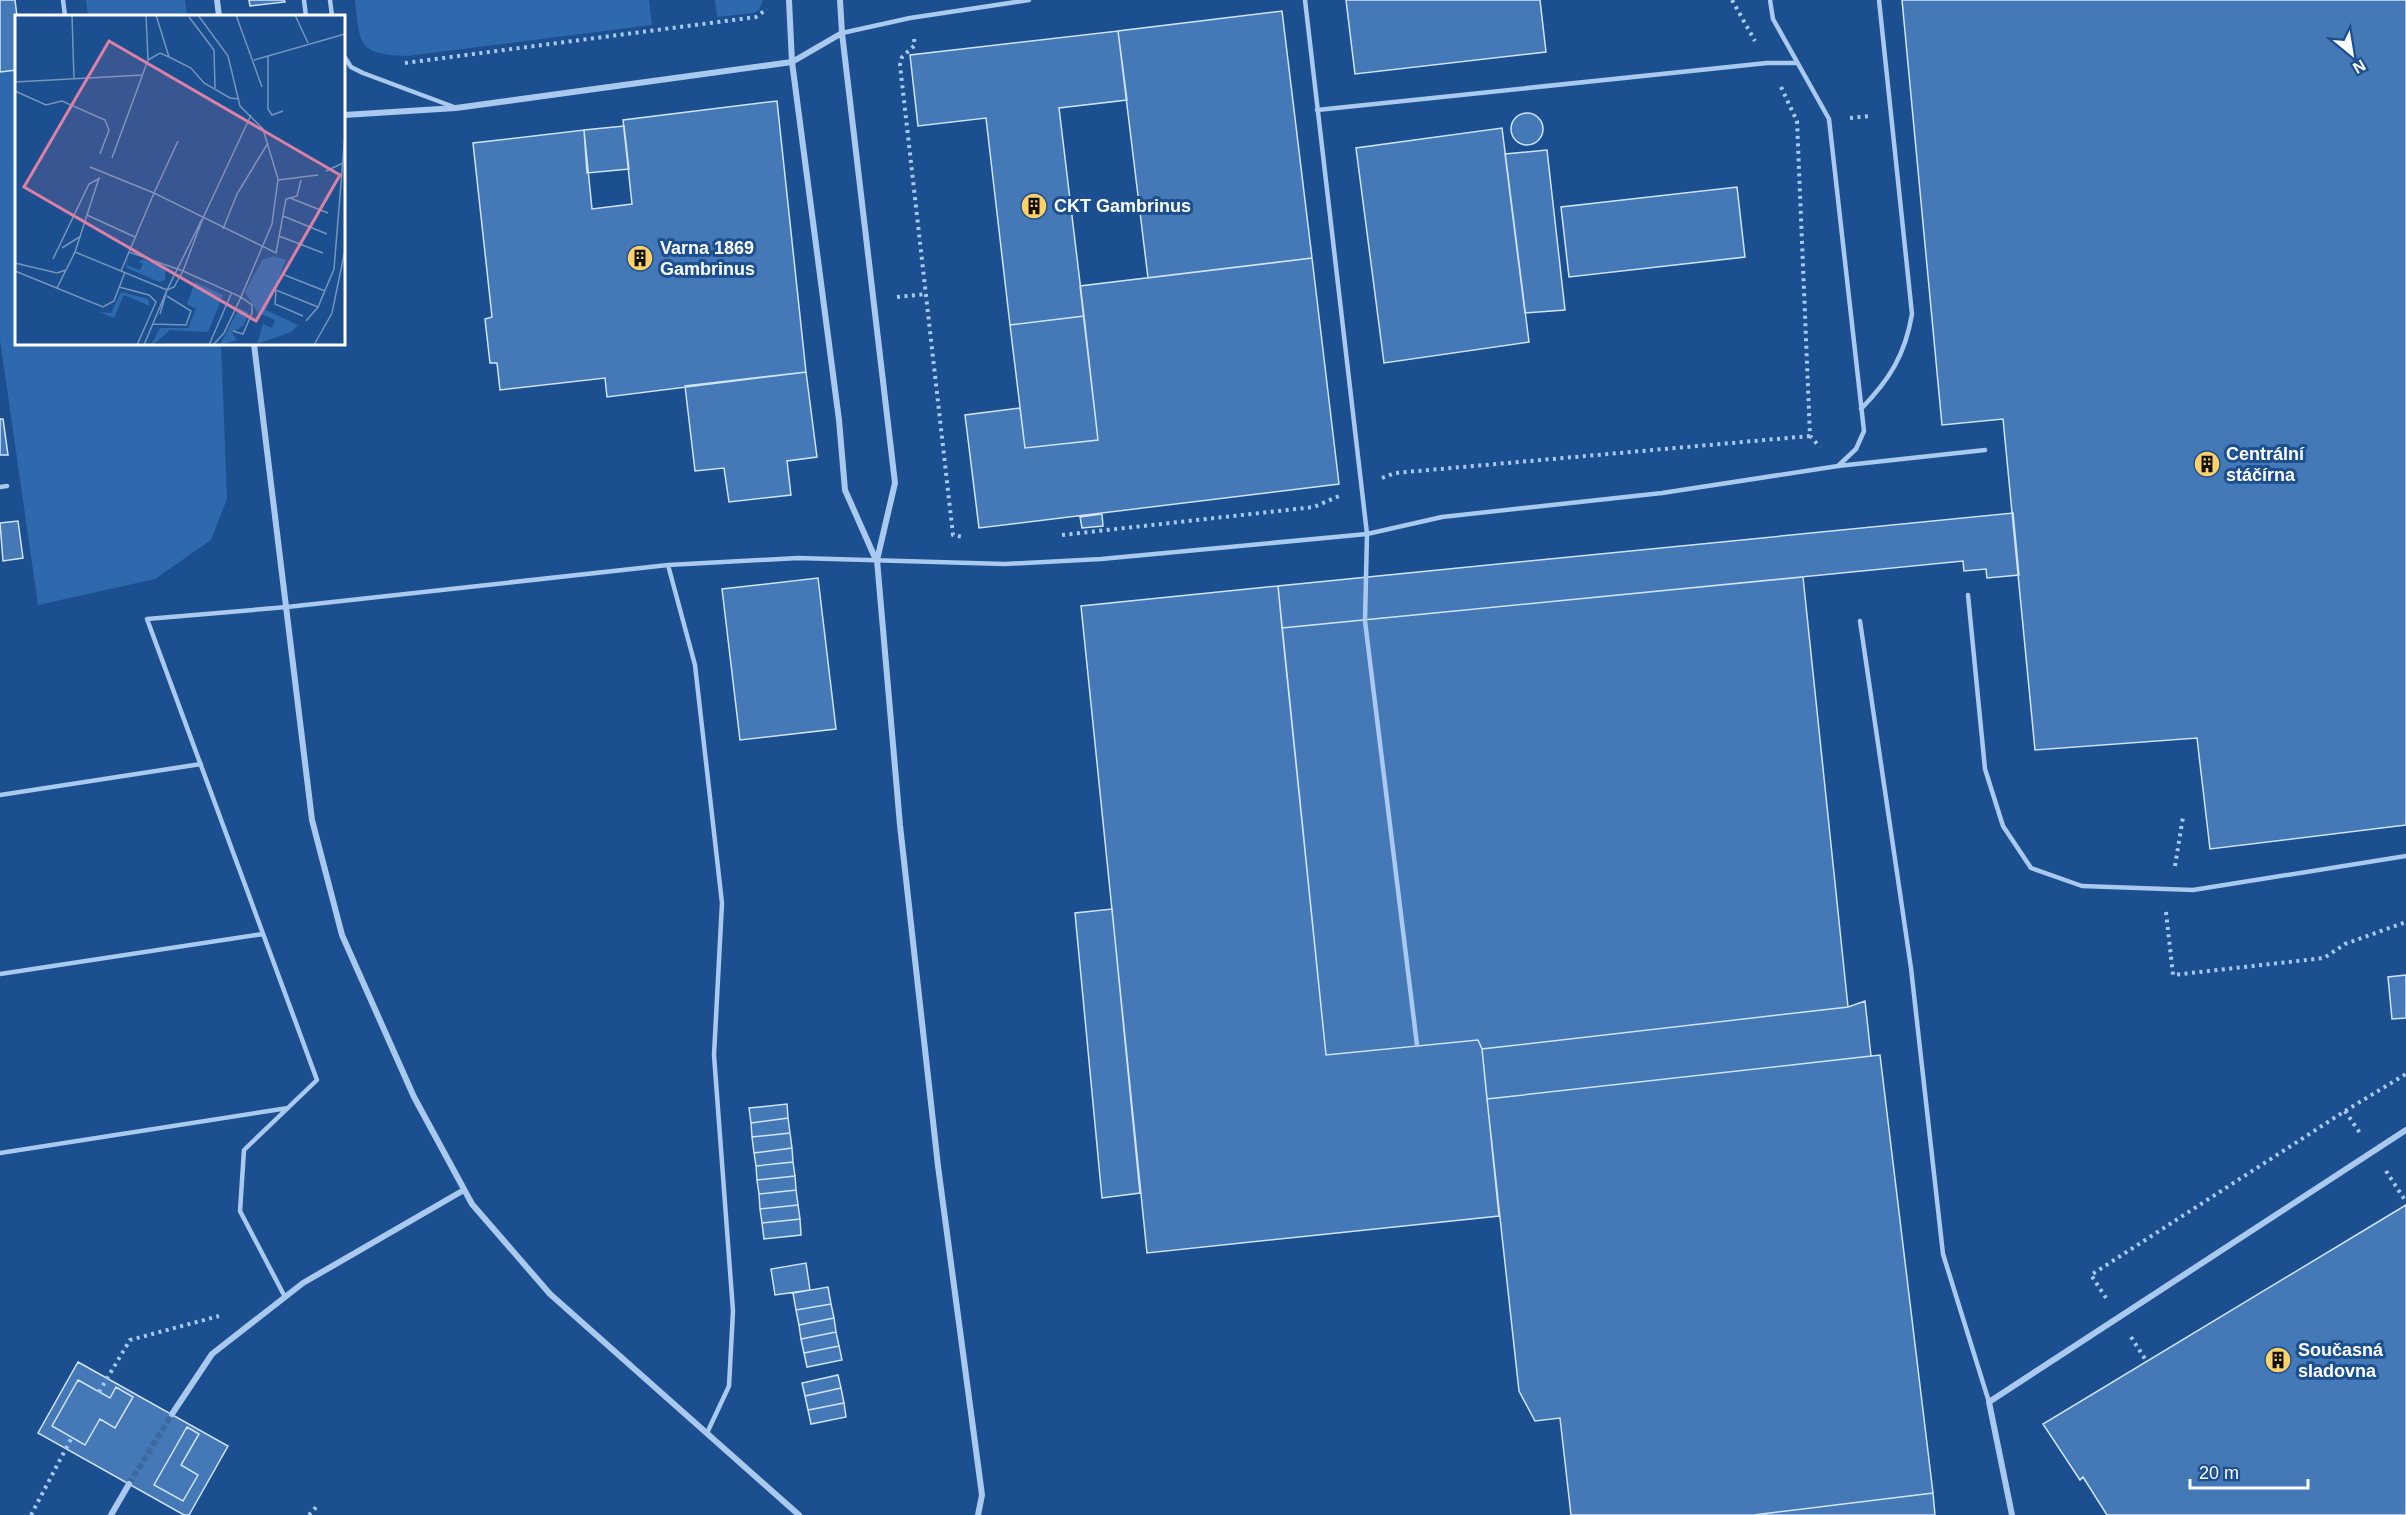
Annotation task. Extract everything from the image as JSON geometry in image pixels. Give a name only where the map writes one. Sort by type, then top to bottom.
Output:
[{"type":"street","points":[[218,0],[219,15]]},
{"type":"street","points":[[789,0],[792,62],[845,490],[877,560]]},
{"type":"street","points":[[840,0],[895,483],[877,560],[902,837],[936,1142],[982,1495],[978,1515]]},
{"type":"street","points":[[345,115],[456,108],[792,62],[842,33]]},
{"type":"street","points":[[254,345],[312,820],[342,935],[414,1097],[472,1204],[550,1294],[799,1515]]},
{"type":"street","points":[[2012,1515],[1989,1402],[2406,1130]]},
{"type":"street","points":[[171,1414],[212,1354],[303,1283],[464,1190]]},
{"type":"street","points":[[111,1515],[129,1484]]},
{"type":"lane","points":[[63,0],[65,15]]},
{"type":"lane","points":[[304,0],[306,15]]},
{"type":"lane","points":[[330,0],[332,15]]},
{"type":"lane","points":[[842,33],[910,18],[1029,0]]},
{"type":"lane","points":[[1305,0],[1367,534],[1365,621],[1417,1045]]},
{"type":"lane","points":[[1770,0],[1773,19],[1829,119],[1864,431],[1856,449],[1838,466]]},
{"type":"lane","points":[[1861,409],[1882,387],[1898,362],[1909,333],[1912,314],[1879,0]]},
{"type":"lane","points":[[345,58],[351,67],[363,73],[456,108]]},
{"type":"lane","points":[[1317,110],[1767,63],[1797,63]]},
{"type":"lane","points":[[285,1297],[240,1211],[244,1150],[317,1080],[147,619],[287,607],[668,565],[798,558],[1005,564],[1101,559],[1367,534],[1442,517],[1662,493],[1838,466],[1985,450]]},
{"type":"lane","points":[[0,487],[7,486]]},
{"type":"lane","points":[[668,565],[695,665],[722,903],[714,1055],[734,1311],[729,1386],[707,1433]]},
{"type":"lane","points":[[1968,595],[1985,769],[2003,826],[2031,868],[2082,886],[2193,890],[2406,856]]},
{"type":"lane","points":[[1860,621],[1911,968],[1943,1254],[1989,1402]]},
{"type":"lane","points":[[0,795],[201,764]]},
{"type":"lane","points":[[0,974],[263,934]]},
{"type":"lane","points":[[0,1153],[288,1108]]},
{"type":"path","points":[[402,63],[756,17],[766,10],[769,0]]},
{"type":"path","points":[[1732,0],[1779,83],[1797,121],[1810,436],[1838,466]]},
{"type":"path","points":[[910,18],[915,45],[902,57],[900,64],[953,535],[972,540]]},
{"type":"path","points":[[1051,536],[1314,507],[1395,473],[1810,436]]},
{"type":"path","points":[[2183,817],[2166,913],[2173,975],[2324,958],[2345,944],[2406,922]]},
{"type":"path","points":[[2147,1362],[2091,1275],[2406,1074]]},
{"type":"path","points":[[99,1392],[130,1340],[223,1315]]},
{"type":"path","points":[[31,1515],[72,1437]]},
{"type":"path","points":[[309,1515],[319,1504]]},
{"type":"shaded area","points":[[86,0],[185,0],[187,15],[88,15]]},
{"type":"shaded area","points":[[355,0],[649,0],[652,25],[407,56],[391,55],[371,50],[365,45],[358,28]]},
{"type":"shaded area","points":[[715,0],[763,0],[759,10],[754,13],[717,17]]},
{"type":"shaded area","points":[[15,70],[15,345],[221,345],[227,499],[211,540],[155,579],[38,605],[0,340],[0,72]]},
{"type":"building","points":[[0,0],[15,0],[17,15],[15,15],[15,70],[0,72]]},
{"type":"building","points":[[249,0],[284,0],[285,2],[250,6]]},
{"type":"building","points":[[1346,0],[1540,0],[1546,52],[1355,74]]},
{"type":"building","name":"Centrální stáčírna","points":[[1902,0],[2406,0],[2406,825],[2210,849],[2197,738],[2035,750],[2003,419],[1942,425]]},
{"type":"building","points":[[1282,11],[1312,258],[1148,278],[1118,31]]},
{"type":"building","name":"CKT Gambrinus","points":[[1118,31],[1127,100],[1059,108],[1084,316],[1010,325],[986,118],[918,126],[910,55]]},
{"type":"building","name":"Varna 1869 Gambrinus","points":[[777,101],[806,372],[607,397],[605,378],[500,390],[497,363],[490,363],[485,319],[492,317],[473,143],[584,130],[592,209],[632,204],[623,120]]},
{"type":"building","points":[[1527,113],[1539,117],[1543,129],[1539,141],[1527,145],[1515,141],[1511,129],[1515,117]]},
{"type":"building","points":[[624,126],[629,169],[587,173],[584,130]]},
{"type":"building","points":[[1502,128],[1529,342],[1384,363],[1356,148]]},
{"type":"building","points":[[1547,150],[1565,310],[1525,313],[1505,154]]},
{"type":"building","points":[[1737,187],[1745,257],[1569,277],[1561,207]]},
{"type":"building","points":[[1312,258],[1339,484],[979,528],[965,415],[1020,408],[1025,448],[1098,440],[1080,286]]},
{"type":"building","points":[[1084,316],[1098,440],[1025,448],[1010,325]]},
{"type":"building","points":[[806,372],[817,457],[787,461],[791,495],[729,502],[724,468],[695,471],[685,386]]},
{"type":"building","points":[[0,419],[3,419],[8,455],[0,455]]},
{"type":"building","points":[[2013,513],[2019,575],[1987,578],[1986,569],[1964,571],[1963,561],[1282,628],[1278,586]]},
{"type":"building","points":[[1102,514],[1103,526],[1082,528],[1080,517]]},
{"type":"building","points":[[18,521],[23,558],[3,561],[0,523]]},
{"type":"building","points":[[1803,577],[1848,1007],[1482,1049],[1478,1040],[1326,1055],[1282,628]]},
{"type":"building","points":[[818,578],[836,729],[740,740],[722,589]]},
{"type":"building","points":[[1278,586],[1326,1055],[1478,1040],[1482,1049],[1499,1216],[1147,1253],[1081,606]]},
{"type":"building","points":[[1112,909],[1140,1193],[1102,1198],[1075,913]]},
{"type":"building","points":[[2406,975],[2406,1018],[2392,1019],[2388,977]]},
{"type":"building","points":[[1865,1001],[1871,1056],[1487,1099],[1482,1049],[1848,1007]]},
{"type":"building","points":[[1880,1055],[1933,1493],[1753,1515],[1571,1515],[1560,1418],[1535,1421],[1519,1391],[1487,1099]]},
{"type":"building","points":[[787,1104],[788,1118],[751,1123],[749,1108]]},
{"type":"building","points":[[788,1118],[790,1133],[752,1137],[751,1123]]},
{"type":"building","points":[[790,1133],[792,1148],[754,1153],[752,1137]]},
{"type":"building","points":[[792,1148],[793,1162],[756,1166],[754,1153]]},
{"type":"building","points":[[793,1162],[795,1176],[757,1180],[756,1166]]},
{"type":"building","points":[[795,1176],[796,1190],[759,1194],[757,1180]]},
{"type":"building","points":[[796,1190],[798,1205],[760,1209],[759,1194]]},
{"type":"building","points":[[798,1205],[800,1219],[762,1223],[760,1209]]},
{"type":"building","name":"Současná sladovna","points":[[2406,1205],[2406,1515],[2107,1515],[2083,1477],[2080,1480],[2043,1424]]},
{"type":"building","points":[[800,1219],[801,1235],[764,1239],[762,1223]]},
{"type":"building","points":[[806,1263],[810,1290],[775,1295],[771,1269]]},
{"type":"building","points":[[828,1287],[831,1304],[796,1310],[793,1293]]},
{"type":"building","points":[[831,1304],[834,1318],[799,1325],[796,1310]]},
{"type":"building","points":[[834,1318],[836,1332],[801,1339],[799,1325]]},
{"type":"building","points":[[836,1332],[839,1346],[804,1353],[801,1339]]},
{"type":"building","points":[[839,1346],[842,1360],[807,1367],[804,1353]]},
{"type":"building","points":[[78,1362],[228,1446],[189,1515],[184,1515],[38,1433]]},
{"type":"building","points":[[838,1375],[841,1388],[805,1396],[802,1383]]},
{"type":"building","points":[[78,1380],[110,1398],[116,1387],[133,1397],[115,1428],[100,1419],[85,1445],[52,1426]]},
{"type":"building","points":[[841,1388],[844,1403],[808,1410],[805,1396]]},
{"type":"building","points":[[844,1403],[846,1417],[811,1424],[808,1410]]},
{"type":"building","points":[[187,1427],[199,1434],[181,1465],[198,1475],[183,1501],[154,1485]]},
{"type":"building","points":[[1933,1493],[1935,1515],[1753,1515]]},
{"type":"tunnel","points":[[129,1484],[172,1414]]},
{"type":"place","name":"CKT Gambrinus","points":[[1034,206]]},
{"type":"place","name":"Varna 1869 Gambrinus","points":[[640,258]]},
{"type":"place","name":"Centrální stáčírna","points":[[2207,464]]},
{"type":"place","name":"Současná sladovna","points":[[2278,1360]]}]
